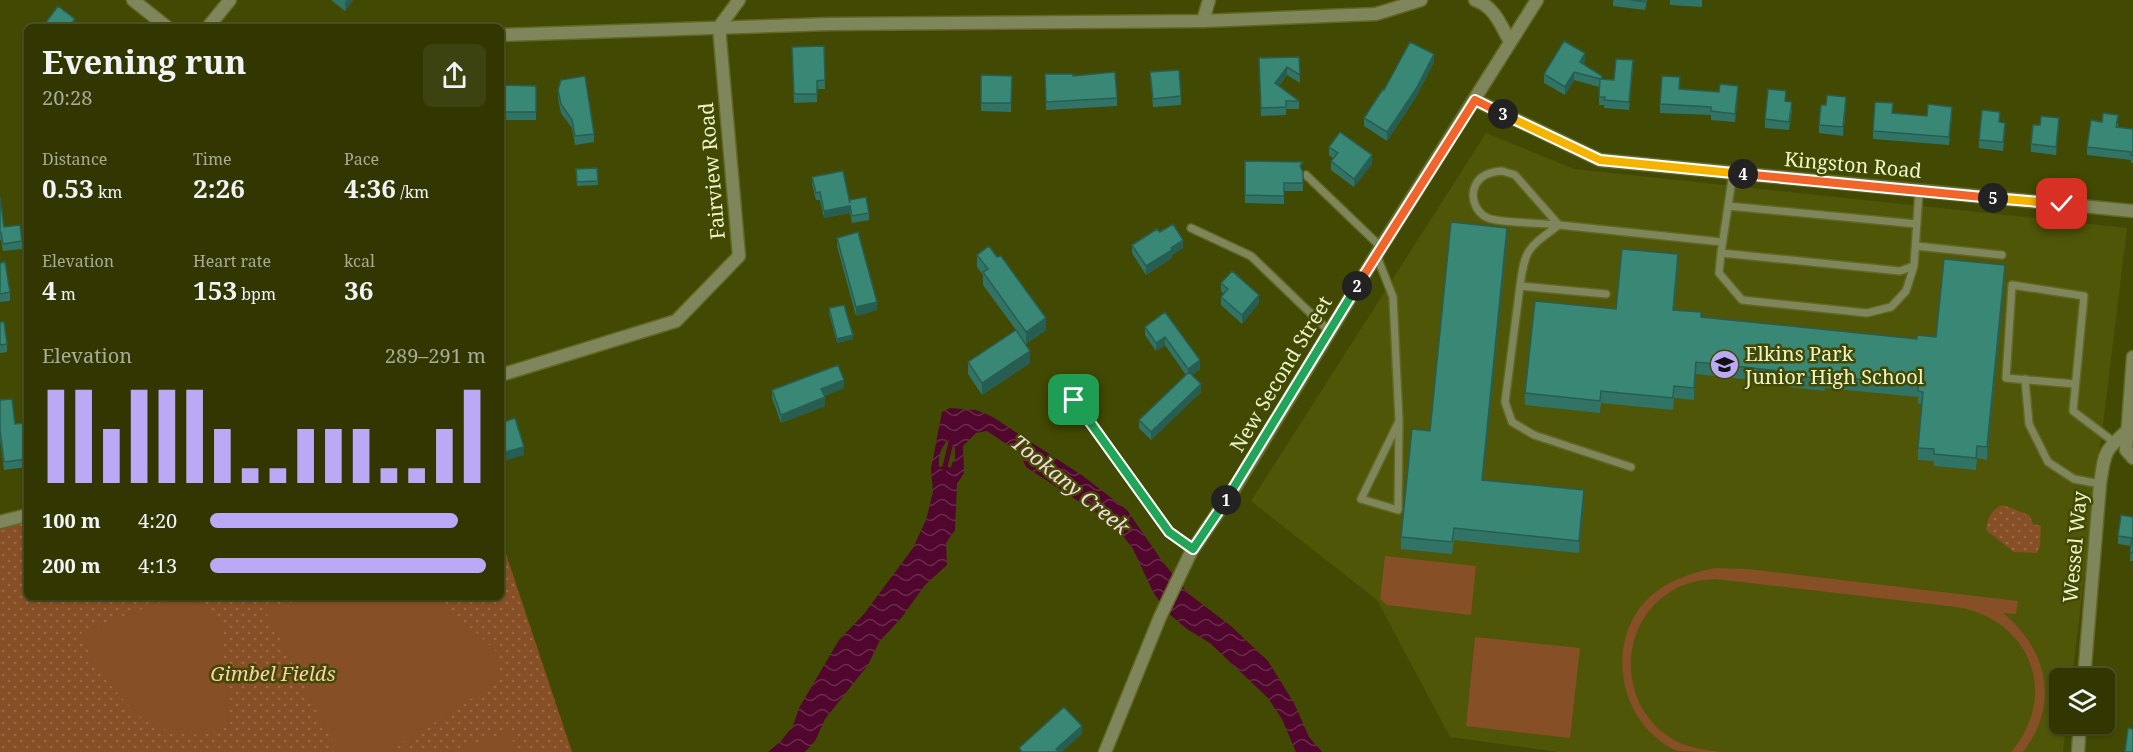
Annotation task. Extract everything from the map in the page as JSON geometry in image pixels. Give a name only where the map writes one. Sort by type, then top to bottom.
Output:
[{"type":"street","points":[[133,0],[163,24]]},
{"type":"street","points":[[210,24],[230,0]]},
{"type":"street","points":[[719,27],[739,0]]},
{"type":"street","points":[[1203,21],[1209,0]]},
{"type":"street","points":[[504,35],[841,24],[1203,21],[1376,14],[1421,0]]},
{"type":"street","points":[[1475,0],[1489,8],[1500,22],[1510,42]]},
{"type":"street","name":"New Second Street","points":[[1105,752],[1160,617],[1192,551],[1234,489],[1378,250],[1537,0]]},
{"type":"street","name":"Fairview Road","points":[[504,374],[676,321],[739,256],[719,27]]},
{"type":"street","name":"Kingston Road","points":[[1475,100],[1600,160],[2133,211]]},
{"type":"street","points":[[2133,357],[2126,450],[2133,458]]},
{"type":"street","name":"Wessel Way","points":[[2085,668],[2100,484],[2105,454],[2109,447],[2128,430]]},
{"type":"street","points":[[0,522],[24,516]]},
{"type":"street","points":[[2078,752],[2079,734]]},
{"type":"lane","points":[[1558,225],[1515,175],[1502,171],[1491,172],[1480,178],[1474,189],[1474,202],[1479,213],[1489,219],[1722,242]]},
{"type":"lane","points":[[1733,173],[1719,273],[1742,300],[1867,313],[1891,308],[1906,291],[1914,266],[1919,190]]},
{"type":"lane","points":[[1306,175],[1378,250],[1393,297],[1399,421],[1398,510],[1361,499],[1399,421]]},
{"type":"lane","points":[[1728,206],[1917,224]]},
{"type":"lane","points":[[1558,225],[1532,245],[1523,261],[1505,402],[1512,422],[1534,435],[1630,466]]},
{"type":"lane","points":[[1191,228],[1251,256],[1329,332]]},
{"type":"lane","points":[[1916,246],[2002,255]]},
{"type":"lane","points":[[1721,253],[1900,271],[1914,266]]},
{"type":"lane","points":[[2075,384],[2006,378],[2012,285],[2084,296],[2073,411],[2114,442]]},
{"type":"lane","points":[[1520,286],[1606,294]]},
{"type":"lane","points":[[2025,380],[2029,424],[2048,462],[2074,479],[2100,484]]},
{"type":"lane","points":[[1074,400],[1169,532],[1192,551]]},
{"type":"shaded area","name":"Elkins Park Junior High School","points":[[1486,133],[1574,169],[2127,228],[2073,668],[2049,668],[2049,734],[2065,734],[2063,752],[1558,752],[1450,737],[1377,600],[1251,501]]},
{"type":"green space","points":[[2003,505],[2029,515],[2033,524],[2041,526],[2040,546],[2037,553],[2014,552],[1986,530],[1991,514]]},
{"type":"green space","name":"Gimbel Fields","points":[[24,516],[24,600],[504,600],[504,548],[572,752],[0,752],[0,522]]},
{"type":"green space","points":[[1385,556],[1476,566],[1471,615],[1387,605],[1380,599]]},
{"type":"green space","points":[[1715,568],[1748,569],[2018,601],[2016,614],[2003,613],[2030,644],[2039,661],[2044,678],[2045,697],[2042,715],[2035,734],[2023,752],[2011,752],[2026,730],[2034,707],[2035,684],[2030,663],[2019,643],[2003,627],[1982,614],[1957,607],[1715,579],[1695,582],[1675,589],[1656,603],[1642,622],[1634,643],[1631,665],[1634,687],[1642,708],[1656,727],[1681,743],[1721,752],[1679,751],[1672,748],[1652,734],[1633,707],[1623,676],[1624,643],[1637,612],[1653,595],[1682,577]]},
{"type":"green space","points":[[166,600],[195,600],[221,623],[230,725],[200,735],[170,732],[137,715],[96,669],[81,633]]},
{"type":"green space","points":[[300,600],[430,600],[442,602],[496,651],[500,680],[389,752],[338,752],[265,610]]},
{"type":"green space","points":[[1475,637],[1580,648],[1570,738],[1466,726]]},
{"type":"green space","points":[[510,733],[517,752],[451,752]]},
{"type":"water","points":[[950,408],[976,410],[991,416],[1083,476],[1127,510],[1162,561],[1189,594],[1232,627],[1268,661],[1294,703],[1309,737],[1322,752],[1296,752],[1282,719],[1268,698],[1210,643],[1187,629],[1167,612],[1153,592],[1133,549],[1120,532],[1104,518],[1026,467],[1020,453],[987,431],[976,433],[963,446],[964,473],[957,484],[955,530],[946,543],[947,565],[925,585],[902,617],[879,642],[868,665],[825,719],[815,741],[805,752],[768,752],[793,726],[799,708],[839,640],[864,614],[913,548],[926,520],[933,492],[931,469],[942,412]],"holes":[[[950,439],[955,448],[955,461],[951,468],[939,467],[944,445]]]},
{"type":"building","points":[[58,6],[75,19],[71,24],[45,24]]},
{"type":"building","points":[[1564,41],[1585,53],[1580,62],[1602,76],[1601,79],[1574,72],[1565,87],[1544,74]]},
{"type":"building","points":[[1410,42],[1434,54],[1416,89],[1387,132],[1364,118],[1384,90]]},
{"type":"building","points":[[824,46],[825,80],[817,81],[817,94],[794,94],[792,47]]},
{"type":"building","points":[[1299,57],[1300,75],[1287,67],[1275,83],[1299,101],[1286,101],[1286,107],[1261,108],[1259,58]]},
{"type":"building","points":[[1616,59],[1633,60],[1629,102],[1604,100],[1605,97],[1599,97],[1600,79],[1614,80]]},
{"type":"building","points":[[1179,70],[1181,96],[1153,99],[1150,72]]},
{"type":"building","points":[[1115,72],[1117,98],[1046,102],[1045,74],[1073,74],[1073,76]]},
{"type":"building","points":[[981,75],[1012,76],[1011,103],[981,103]]},
{"type":"building","points":[[585,76],[594,134],[575,136],[572,120],[561,104],[558,90],[561,80]]},
{"type":"building","points":[[1662,76],[1680,77],[1679,89],[1719,92],[1720,84],[1738,86],[1735,114],[1711,111],[1711,107],[1660,104]]},
{"type":"building","points":[[504,85],[536,86],[536,112],[504,112]]},
{"type":"building","points":[[1768,89],[1786,91],[1785,101],[1792,102],[1789,122],[1765,119]]},
{"type":"building","points":[[1827,95],[1846,97],[1843,127],[1819,125],[1821,105],[1826,105]]},
{"type":"building","points":[[1875,102],[1893,103],[1892,113],[1927,116],[1928,104],[1952,107],[1949,137],[1873,131]]},
{"type":"building","points":[[1982,110],[2000,112],[1999,122],[2005,123],[2003,142],[1979,140]]},
{"type":"building","points":[[2103,113],[2118,115],[2116,127],[2133,129],[2133,155],[2131,152],[2087,147],[2091,120],[2102,122]]},
{"type":"building","points":[[2041,116],[2059,118],[2056,147],[2031,144],[2033,125],[2040,125]]},
{"type":"building","points":[[1340,132],[1372,155],[1354,179],[1331,161],[1338,153],[1329,147]]},
{"type":"building","points":[[1245,161],[1303,162],[1300,166],[1303,172],[1303,183],[1284,183],[1284,196],[1245,195]]},
{"type":"building","points":[[597,168],[598,181],[577,182],[576,169]]},
{"type":"building","points":[[843,171],[849,200],[866,197],[869,213],[852,216],[850,206],[824,211],[820,192],[816,193],[812,177]]},
{"type":"building","points":[[0,197],[4,227],[20,225],[22,241],[3,244],[0,233]]},
{"type":"building","points":[[1451,222],[1507,228],[1482,480],[1584,490],[1579,541],[1454,528],[1452,542],[1401,537],[1412,429],[1430,431]]},
{"type":"building","points":[[1173,224],[1183,240],[1171,248],[1172,250],[1146,266],[1132,245],[1157,229],[1160,232]]},
{"type":"building","points":[[858,232],[877,302],[856,307],[837,238]]},
{"type":"building","points":[[989,246],[997,257],[1001,256],[1046,318],[1026,332],[983,272],[988,269],[977,255]]},
{"type":"building","points":[[1622,249],[1678,254],[1673,310],[1701,312],[1701,317],[1917,339],[1917,335],[1936,337],[1944,259],[2005,265],[1987,447],[1977,446],[1976,458],[1934,454],[1934,449],[1918,448],[1923,392],[1918,391],[1918,385],[1825,376],[1825,379],[1789,375],[1789,372],[1696,362],[1694,388],[1674,386],[1673,398],[1601,391],[1600,401],[1525,393],[1535,301],[1616,309]]},
{"type":"building","points":[[5,262],[10,292],[0,294],[0,263]]},
{"type":"building","points":[[1232,271],[1259,295],[1242,315],[1221,297],[1228,289],[1221,283]]},
{"type":"building","points":[[844,305],[853,335],[837,339],[829,308]]},
{"type":"building","points":[[1165,312],[1200,360],[1188,369],[1165,337],[1156,343],[1145,327]]},
{"type":"building","points":[[0,322],[4,322],[7,344],[0,345]]},
{"type":"building","points":[[1016,330],[1030,351],[982,383],[968,362]]},
{"type":"building","points":[[838,365],[844,380],[821,389],[825,397],[781,415],[772,390]]},
{"type":"building","points":[[1189,372],[1201,384],[1151,432],[1139,420]]},
{"type":"building","points":[[12,399],[15,424],[24,423],[24,459],[4,462],[0,430],[0,400]]},
{"type":"building","points":[[515,418],[524,447],[504,452],[504,422]]},
{"type":"building","points":[[2121,515],[2133,517],[2133,553],[2130,552],[2132,538],[2118,536]]},
{"type":"building","points":[[1064,707],[1082,726],[1056,749],[1059,752],[1022,752],[1019,748]]},
{"type":"building","points":[[2128,728],[2133,729],[2133,752],[2125,752]]},
{"type":"waterway","name":"Tookany Creek","points":[[944,471],[953,434]]},
{"type":"place","name":"Elkins Park Junior High School","points":[[1724,365]]},
{"type":"route","points":[[1074,400],[1169,532],[1193,549],[1234,489],[1381,247],[1475,100],[1600,160],[2062,204]]}]
